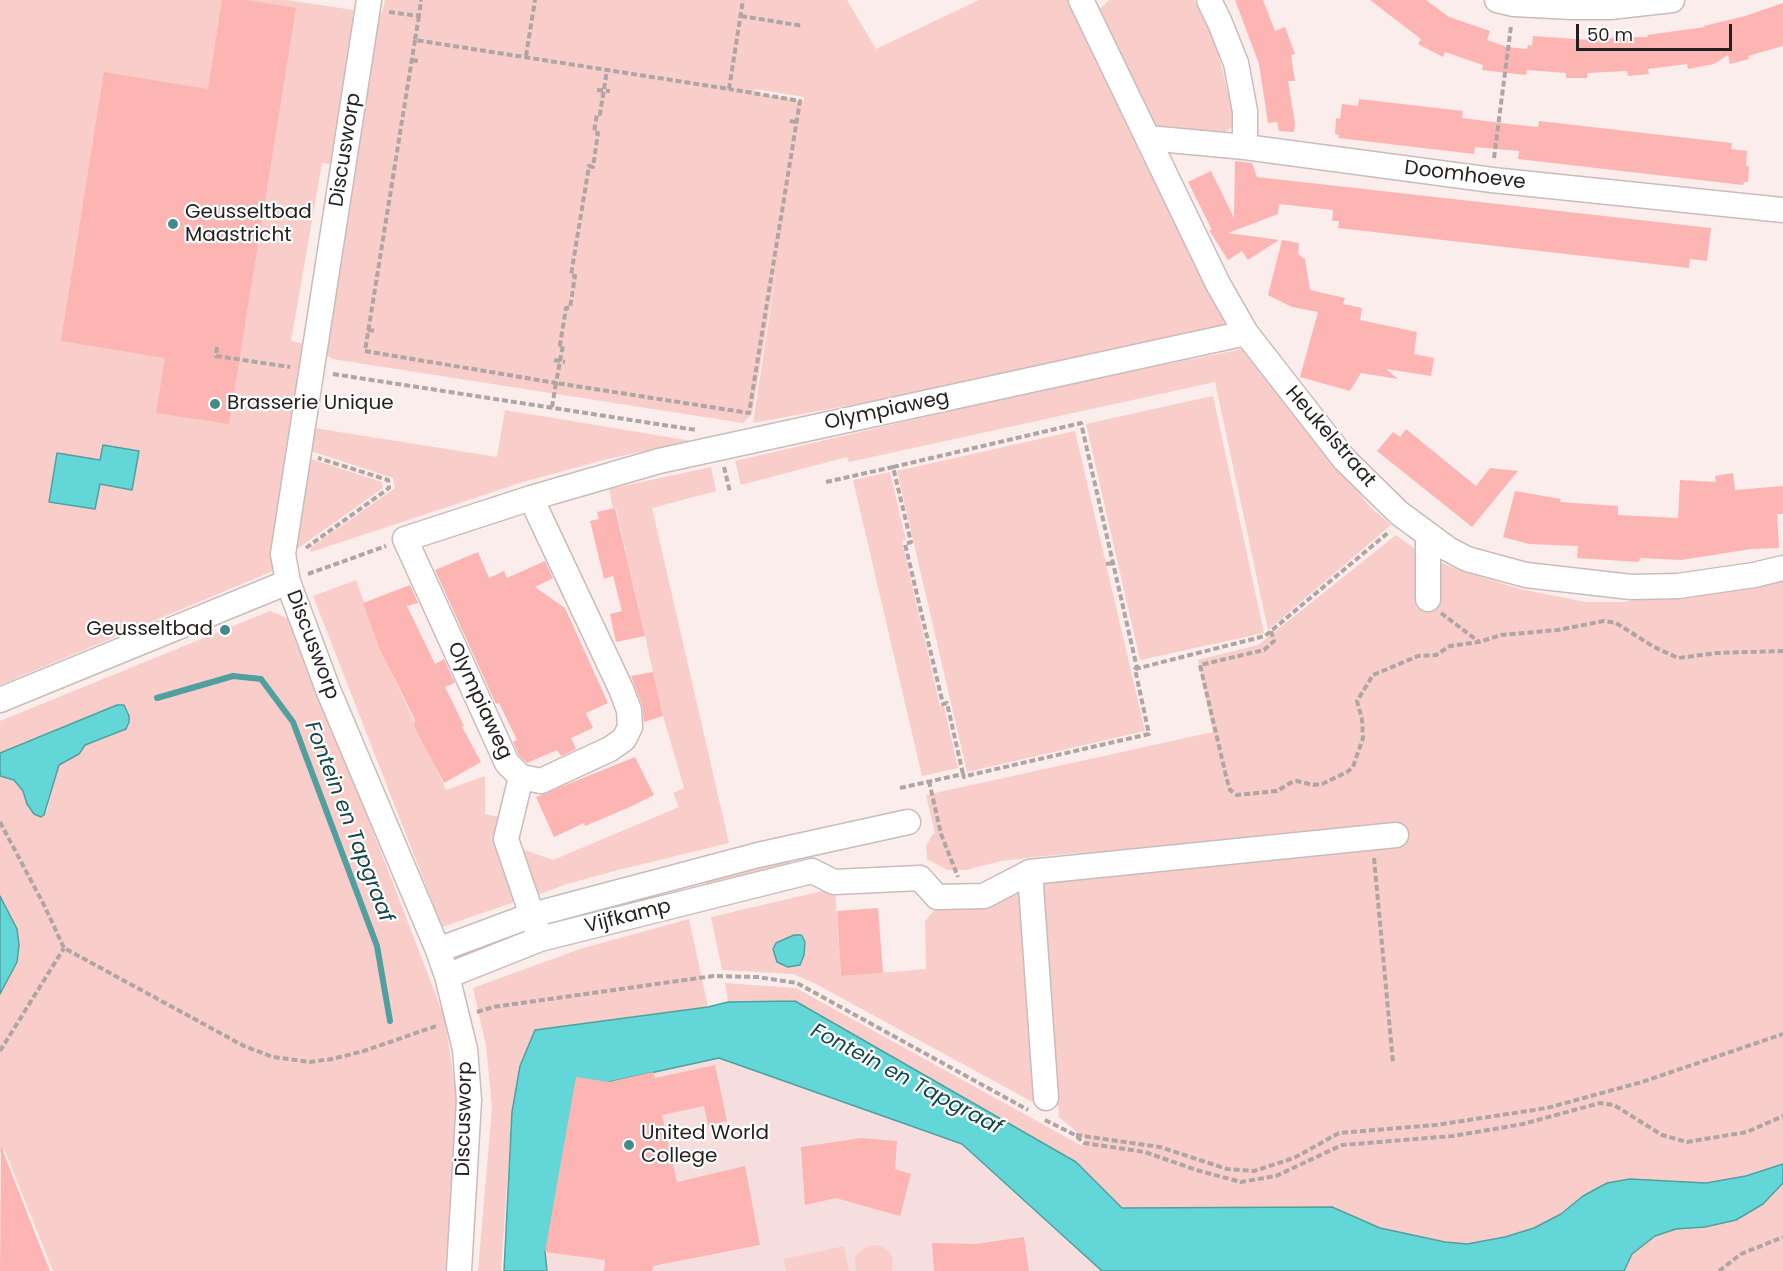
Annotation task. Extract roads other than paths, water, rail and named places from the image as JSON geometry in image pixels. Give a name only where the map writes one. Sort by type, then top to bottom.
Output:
[{"type":"street","points":[[1209,0],[1236,63],[1245,111],[1245,147]]},
{"type":"street","points":[[1506,2],[1610,7],[1672,0]]},
{"type":"street","name":"Discusworp","points":[[368,4],[283,554],[300,574],[328,692],[438,950],[458,1019],[465,1049],[469,1100],[459,1271]]},
{"type":"street","name":"Heukelstraat","points":[[1088,4],[1148,138],[1218,284],[1246,333],[1345,460],[1428,536],[1448,549],[1485,565],[1526,575],[1631,587],[1678,586],[1754,575],[1783,568]]},
{"type":"street","name":"Doomhoeve","points":[[1148,138],[1245,147],[1492,180],[1783,210]]},
{"type":"street","name":"Olympiaweg","points":[[531,498],[621,689],[629,710],[630,728],[624,739],[610,749],[541,781],[521,777],[507,763],[405,539],[531,498],[659,460],[1246,333]]},
{"type":"street","points":[[1428,536],[1428,599]]},
{"type":"street","points":[[0,700],[300,574]]},
{"type":"street","points":[[521,777],[506,839],[540,939]]},
{"type":"street","name":"Vijfkamp","points":[[438,950],[532,915],[758,855],[908,822]]},
{"type":"street","points":[[806,844],[812,871],[834,882],[920,878],[937,897],[984,896],[1030,872],[1396,835]]},
{"type":"street","name":"Vijfkamp","points":[[447,976],[540,939],[812,871]]},
{"type":"street","points":[[691,872],[698,898]]},
{"type":"street","points":[[1030,872],[1046,1098]]},
{"type":"water","points":[[103,445],[139,451],[132,490],[100,484],[95,509],[49,502],[57,453],[100,460]]},
{"type":"water","points":[[117,705],[124,705],[129,716],[126,729],[85,745],[79,754],[59,765],[44,815],[41,817],[34,814],[27,804],[23,791],[14,780],[0,776],[0,753]]},
{"type":"water","points":[[0,896],[17,929],[19,945],[17,962],[0,994]]},
{"type":"water","points":[[794,935],[801,935],[805,942],[804,955],[800,965],[788,967],[777,962],[773,949],[776,943]]},
{"type":"water","points":[[795,1001],[1076,1162],[1122,1208],[1332,1207],[1380,1228],[1445,1242],[1467,1244],[1505,1237],[1534,1228],[1561,1214],[1583,1196],[1607,1183],[1630,1179],[1706,1183],[1746,1176],[1783,1164],[1783,1183],[1763,1204],[1736,1220],[1705,1227],[1676,1229],[1655,1236],[1632,1254],[1624,1271],[1102,1271],[962,1144],[719,1058],[609,1082],[545,1252],[547,1271],[504,1271],[512,1112],[520,1066],[535,1030],[708,1007],[728,1002]]},
{"type":"waterway","name":"Fontein en Tapgraaf","points":[[157,698],[233,676],[261,679],[293,722],[377,946],[390,1021]]},
{"type":"place","name":"Geusseltbad Maastricht","points":[[173,224]]},
{"type":"place","name":"Brasserie Unique","points":[[215,404]]},
{"type":"place","name":"Geusseltbad","points":[[225,630]]},
{"type":"place","name":"United World College","points":[[629,1145]]}]
